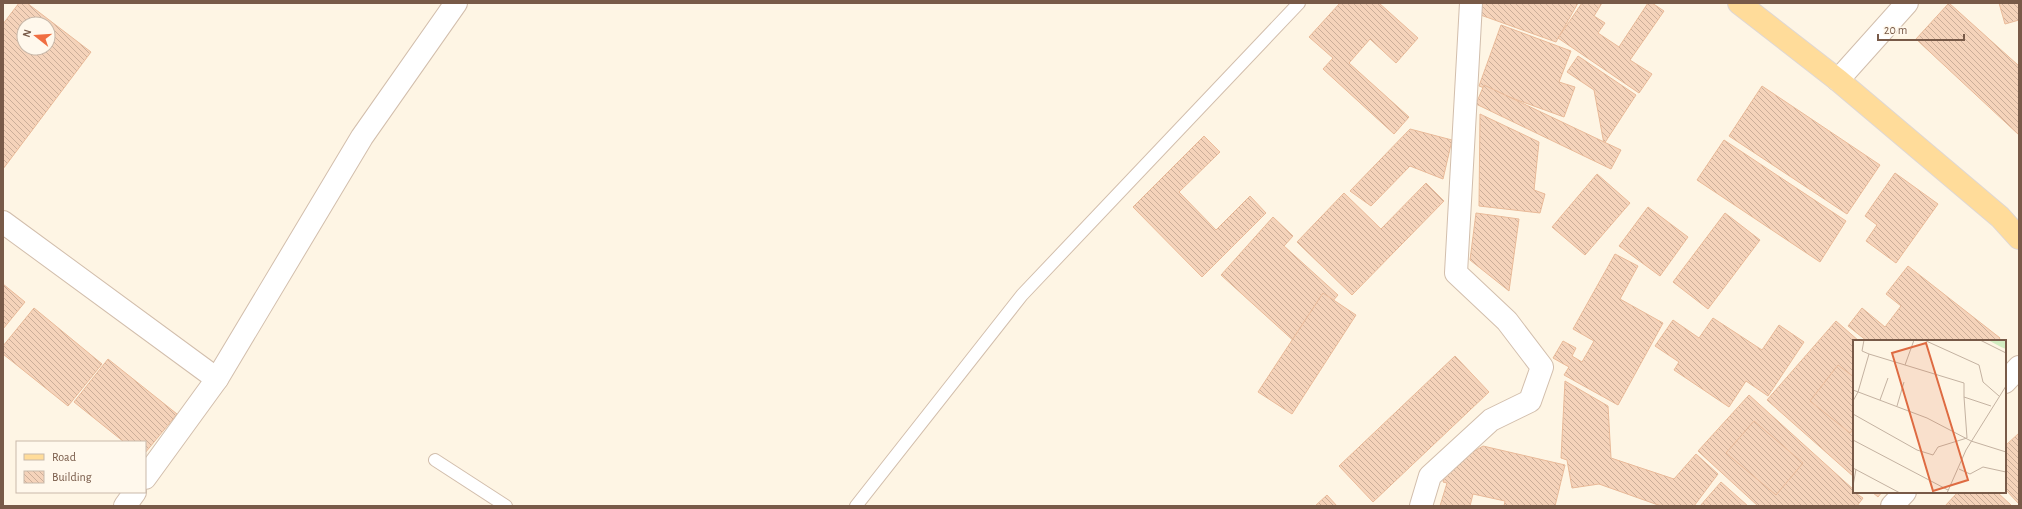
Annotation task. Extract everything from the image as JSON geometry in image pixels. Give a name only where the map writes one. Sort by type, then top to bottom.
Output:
[{"type":"main road","points":[[1740,3],[1838,80],[2000,217],[2019,238]]},
{"type":"street","points":[[146,477],[217,379],[362,137],[456,3]]},
{"type":"street","points":[[1421,506],[1430,476],[1491,420],[1530,401],[1542,367],[1507,321],[1456,273],[1471,3]]},
{"type":"street","points":[[1838,80],[1907,3]]},
{"type":"street","points":[[3,222],[217,379]]},
{"type":"street","points":[[2006,381],[2019,367]]},
{"type":"street","points":[[124,506],[134,493]]},
{"type":"street","points":[[1892,506],[1904,493]]},
{"type":"lane","points":[[856,506],[1022,295],[1299,3]]},
{"type":"lane","points":[[435,460],[506,506]]},
{"type":"building","points":[[19,3],[27,3],[44,16],[16,16],[16,56],[56,56],[56,25],[91,52],[3,169],[3,24]]},
{"type":"building","points":[[1340,3],[1379,3],[1418,38],[1396,63],[1370,39],[1349,63],[1409,117],[1394,134],[1323,69],[1333,58],[1309,37]]},
{"type":"building","points":[[1476,3],[1578,3],[1556,42],[1475,13]]},
{"type":"building","points":[[1582,3],[1602,3],[1594,16],[1605,23],[1598,33],[1619,47],[1648,3],[1652,3],[1664,11],[1630,60],[1652,74],[1639,93],[1558,38]]},
{"type":"building","points":[[1949,3],[2019,66],[2019,135],[1916,39]]},
{"type":"building","points":[[1999,3],[2019,3],[2019,20],[2005,24]]},
{"type":"building","points":[[1501,25],[1571,51],[1559,82],[1575,87],[1564,117],[1479,86]]},
{"type":"building","points":[[1578,56],[1636,95],[1604,144],[1594,90],[1567,72]]},
{"type":"building","points":[[1484,85],[1621,150],[1611,169],[1476,104]]},
{"type":"building","points":[[1762,86],[1880,165],[1847,214],[1729,136]]},
{"type":"building","points":[[1480,114],[1539,142],[1534,190],[1545,194],[1540,213],[1479,206]]},
{"type":"building","points":[[1410,129],[1452,140],[1443,179],[1410,166],[1371,206],[1350,191]]},
{"type":"building","points":[[1204,136],[1220,152],[1179,192],[1216,230],[1250,196],[1266,213],[1202,277],[1133,207]]},
{"type":"building","points":[[1724,140],[1846,221],[1820,262],[1697,180]]},
{"type":"building","points":[[1895,173],[1938,204],[1896,263],[1866,241],[1877,225],[1865,216]]},
{"type":"building","points":[[1597,174],[1630,203],[1585,255],[1552,227]]},
{"type":"building","points":[[1426,183],[1444,201],[1352,295],[1297,242],[1344,193],[1381,229]]},
{"type":"building","points":[[1648,207],[1688,237],[1660,276],[1619,246]]},
{"type":"building","points":[[1476,213],[1519,219],[1509,291],[1470,260]]},
{"type":"building","points":[[1725,213],[1760,240],[1708,309],[1673,282]]},
{"type":"building","points":[[1273,217],[1293,236],[1284,246],[1338,295],[1296,343],[1221,275]]},
{"type":"building","points":[[1615,254],[1638,266],[1620,299],[1663,323],[1618,405],[1564,375],[1569,367],[1553,358],[1563,341],[1576,348],[1572,356],[1582,362],[1594,341],[1573,329]]},
{"type":"building","points":[[1908,266],[2000,338],[1999,340],[1866,340],[1848,326],[1862,308],[1885,327],[1901,306],[1886,294]]},
{"type":"building","points":[[3,284],[25,302],[3,329]]},
{"type":"building","points":[[1323,293],[1356,315],[1292,414],[1258,392]]},
{"type":"building","points":[[34,308],[102,364],[68,406],[3,354],[3,346]]},
{"type":"building","points":[[1713,318],[1762,350],[1779,325],[1804,342],[1768,396],[1746,381],[1729,407],[1674,370],[1679,362],[1655,346],[1673,320],[1699,338]]},
{"type":"building","points":[[1836,321],[1858,340],[1853,340],[1853,476],[1767,400]]},
{"type":"building","points":[[1455,356],[1489,392],[1373,502],[1339,466]]},
{"type":"building","points":[[108,359],[177,414],[146,452],[146,441],[123,441],[74,402]]},
{"type":"building","points":[[1838,365],[1853,376],[1853,429],[1850,433],[1810,401]]},
{"type":"building","points":[[1565,381],[1608,406],[1611,458],[1674,479],[1696,454],[1718,474],[1694,506],[1661,506],[1599,484],[1572,488],[1567,460],[1561,458]]},
{"type":"building","points":[[1749,395],[1853,489],[1853,493],[1863,498],[1857,506],[1758,506],[1698,451]]},
{"type":"building","points":[[1754,421],[1803,463],[1776,495],[1726,453]]},
{"type":"building","points":[[2019,433],[2019,504],[2006,490],[2006,445]]},
{"type":"building","points":[[1483,446],[1565,465],[1555,506],[1504,506],[1505,501],[1473,494],[1470,506],[1440,506],[1447,483],[1443,482],[1448,467]]},
{"type":"building","points":[[1721,482],[1748,506],[1700,506]]},
{"type":"building","points":[[1873,493],[1881,493],[1878,497]]},
{"type":"building","points":[[1957,493],[1998,493],[2012,506],[1945,506]]},
{"type":"building","points":[[1327,495],[1337,506],[1315,506]]}]
